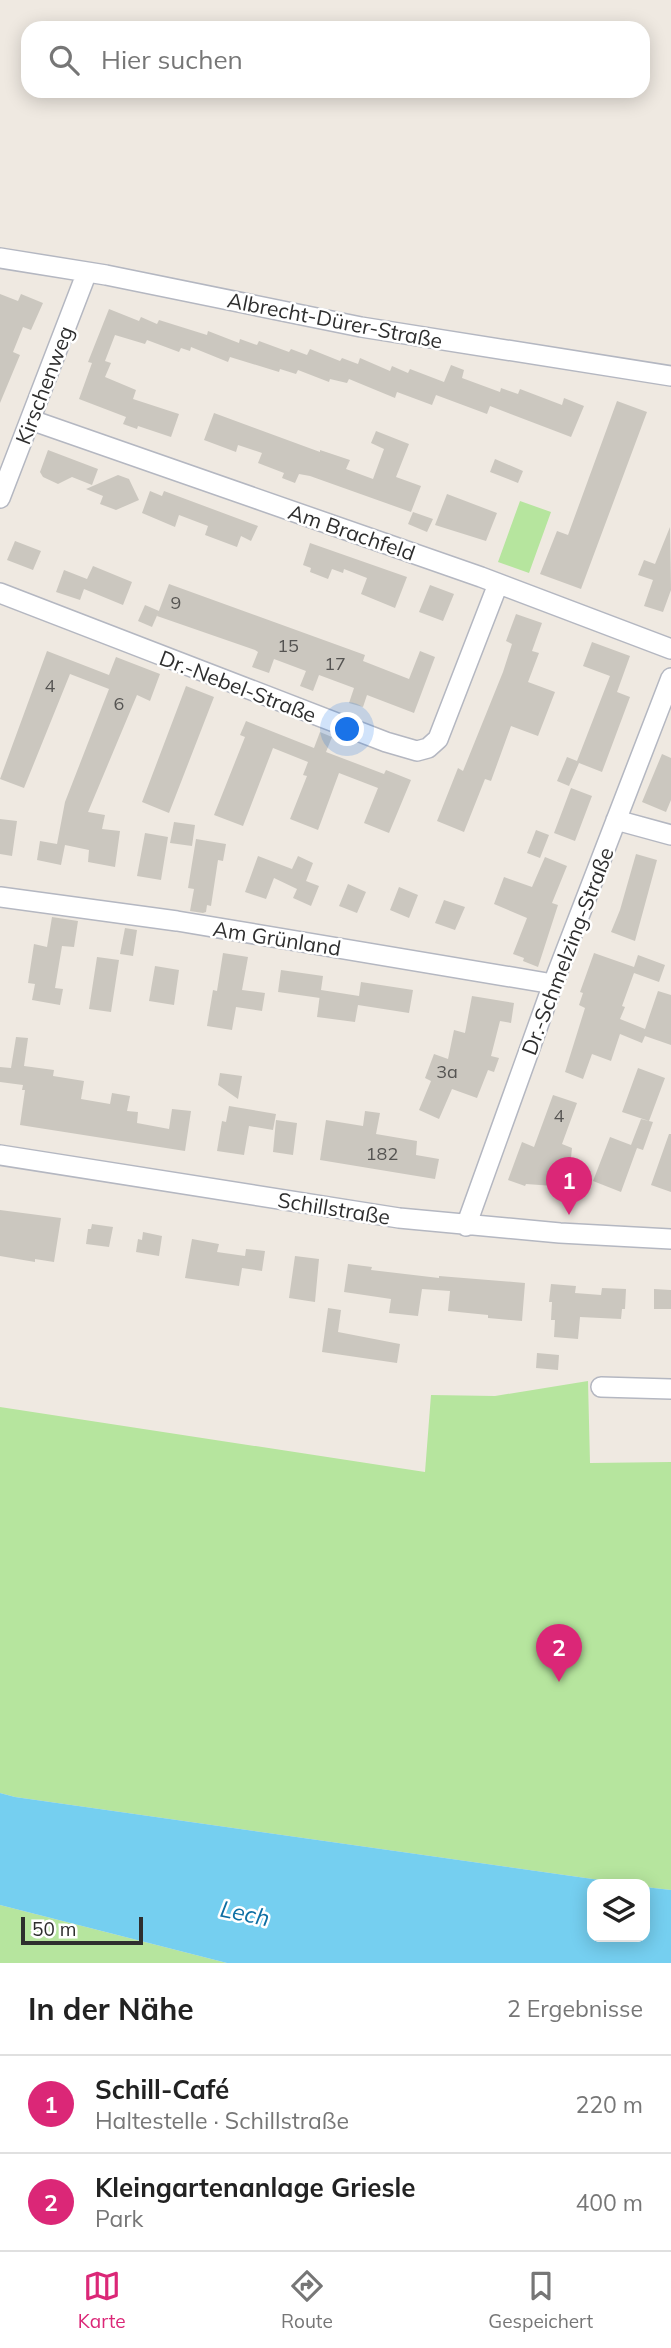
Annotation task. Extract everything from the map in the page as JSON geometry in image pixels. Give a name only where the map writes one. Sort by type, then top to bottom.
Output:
[{"type":"street","name":"Albrecht-Dürer-Straße","points":[[0,258],[87,272],[360,327],[671,376]]},
{"type":"street","name":"Kirschenweg","points":[[0,498],[87,272]]},
{"type":"street","name":"Am Brachfeld","points":[[31,419],[498,584],[671,649]]},
{"type":"street","name":"Dr.-Nebel-Straße","points":[[0,593],[353,730],[416,751],[428,748],[438,739],[498,584]]},
{"type":"street","name":"Dr.-Schmelzing-Straße","points":[[466,1226],[554,984],[671,678]]},
{"type":"street","points":[[616,820],[671,835]]},
{"type":"street","name":"Am Grünland","points":[[0,897],[177,921],[554,984]]},
{"type":"street","name":"Schillstraße","points":[[0,1155],[376,1215],[466,1226],[671,1239]]},
{"type":"street","points":[[601,1387],[671,1389]]},
{"type":"green space","points":[[520,501],[551,512],[529,573],[498,562]]},
{"type":"green space","points":[[588,1381],[590,1463],[671,1462],[671,1890],[650,1888],[650,1879],[593,1879],[0,1793],[0,1407],[425,1472],[431,1395],[495,1396]]},
{"type":"green space","points":[[0,1905],[227,1963],[0,1963]]},
{"type":"water","name":"Lech","points":[[0,1793],[593,1879],[587,1879],[587,1942],[650,1942],[650,1888],[671,1890],[671,1963],[227,1963],[0,1905]]},
{"type":"building","points":[[0,294],[18,301],[21,294],[43,303],[31,330],[23,327],[13,352],[20,355],[0,403]]},
{"type":"building","points":[[109,309],[139,321],[141,317],[157,324],[159,320],[207,335],[208,331],[239,343],[240,339],[257,345],[259,341],[289,352],[291,349],[307,355],[310,349],[340,361],[342,358],[358,364],[360,358],[390,371],[392,366],[408,373],[410,369],[444,382],[451,365],[464,370],[462,378],[500,392],[501,388],[518,394],[520,389],[562,405],[564,398],[584,406],[571,437],[490,406],[487,414],[436,395],[432,405],[397,392],[395,398],[349,379],[347,383],[330,379],[329,382],[298,370],[296,374],[280,369],[279,372],[230,357],[228,362],[191,347],[190,351],[181,348],[179,352],[147,340],[145,344],[115,335],[105,361],[111,363],[105,377],[136,390],[133,399],[179,414],[171,437],[123,424],[126,417],[79,399],[92,363],[88,362]]},
{"type":"building","points":[[617,401],[647,412],[581,589],[540,574],[557,531],[568,535]]},
{"type":"building","points":[[214,413],[320,452],[350,460],[346,469],[373,479],[384,449],[371,443],[376,431],[409,444],[396,477],[421,486],[411,512],[310,476],[299,474],[295,483],[282,478],[284,473],[258,463],[262,453],[238,445],[236,452],[204,440]]},
{"type":"building","points":[[48,450],[98,469],[92,485],[72,477],[58,484],[43,477],[40,472]]},
{"type":"building","points":[[495,459],[523,471],[518,483],[490,472]]},
{"type":"building","points":[[118,475],[129,479],[139,500],[116,510],[100,504],[103,496],[86,489]]},
{"type":"building","points":[[150,491],[162,496],[164,491],[258,526],[251,541],[241,536],[237,547],[205,535],[208,526],[179,515],[175,527],[142,513]]},
{"type":"building","points":[[447,494],[497,513],[486,541],[435,525]]},
{"type":"building","points":[[413,512],[433,519],[427,532],[408,524]]},
{"type":"building","points":[[670,527],[671,590],[663,612],[644,606],[653,580],[638,575],[644,560],[655,564]]},
{"type":"building","points":[[15,541],[41,551],[33,570],[7,560]]},
{"type":"building","points":[[310,543],[407,577],[395,608],[361,594],[367,578],[344,569],[343,573],[332,569],[328,579],[310,572],[311,568],[303,565]]},
{"type":"building","points":[[93,566],[132,582],[123,605],[84,589],[80,600],[56,592],[64,570],[87,579]]},
{"type":"building","points":[[169,584],[365,655],[363,661],[409,679],[420,651],[435,657],[414,713],[367,695],[363,707],[349,703],[354,688],[319,675],[313,691],[300,686],[306,671],[274,659],[269,673],[252,667],[258,652],[255,650],[157,616]]},
{"type":"building","points":[[430,585],[454,594],[443,621],[419,612]]},
{"type":"building","points":[[145,605],[159,611],[152,627],[138,621]]},
{"type":"building","points":[[516,614],[542,623],[532,651],[539,653],[528,682],[555,692],[538,736],[511,726],[491,781],[485,779],[464,832],[437,821],[458,768],[463,771],[503,672],[512,644],[506,641]]},
{"type":"building","points":[[592,642],[630,656],[617,692],[630,697],[602,772],[579,763],[569,786],[557,781],[567,757],[577,761],[610,676],[583,666]]},
{"type":"building","points":[[47,651],[109,675],[116,657],[160,674],[150,701],[137,695],[88,812],[105,815],[102,829],[120,831],[115,867],[88,862],[89,850],[65,845],[61,865],[37,860],[40,841],[57,844],[65,802],[109,689],[70,674],[24,788],[0,779]]},
{"type":"building","points":[[186,686],[214,697],[169,813],[142,802]]},
{"type":"building","points":[[246,721],[314,748],[320,732],[332,737],[326,752],[384,774],[386,770],[411,780],[389,833],[364,823],[378,788],[339,773],[318,830],[290,819],[307,776],[303,775],[308,762],[273,748],[243,826],[214,815],[245,737],[240,735]]},
{"type":"building","points":[[662,754],[671,758],[671,800],[666,812],[642,802]]},
{"type":"building","points":[[571,788],[592,796],[575,841],[554,833]]},
{"type":"building","points":[[0,819],[17,821],[12,856],[0,854]]},
{"type":"building","points":[[174,822],[195,825],[192,846],[170,843]]},
{"type":"building","points":[[536,830],[549,835],[540,858],[527,853]]},
{"type":"building","points":[[145,833],[168,837],[161,880],[137,876]]},
{"type":"building","points":[[196,839],[226,844],[223,861],[218,860],[211,906],[207,905],[206,912],[203,913],[190,911],[194,889],[188,888]]},
{"type":"building","points":[[636,854],[657,860],[635,941],[611,932]]},
{"type":"building","points":[[258,856],[292,869],[298,856],[313,863],[306,881],[319,886],[311,906],[293,898],[297,889],[274,878],[266,899],[245,892]]},
{"type":"building","points":[[545,857],[567,866],[552,903],[558,905],[538,967],[513,954],[527,918],[494,904],[504,877],[532,887]]},
{"type":"building","points":[[348,884],[366,892],[357,913],[339,906]]},
{"type":"building","points":[[399,887],[418,895],[409,918],[390,910]]},
{"type":"building","points":[[444,900],[465,907],[455,930],[435,923]]},
{"type":"building","points":[[52,917],[78,921],[74,947],[62,946],[55,988],[63,989],[60,1005],[32,1000],[35,984],[28,983],[34,944],[47,947]]},
{"type":"building","points":[[125,928],[137,930],[133,956],[120,954]]},
{"type":"building","points":[[223,953],[248,957],[242,990],[265,993],[262,1011],[236,1007],[232,1030],[207,1026],[213,990],[217,991]]},
{"type":"building","points":[[594,953],[634,967],[638,955],[665,965],[659,982],[634,973],[620,1019],[645,1029],[658,991],[671,995],[671,1045],[645,1036],[642,1043],[620,1034],[611,1061],[592,1054],[583,1079],[565,1072],[585,1008],[579,1005],[583,993],[580,992]]},
{"type":"building","points":[[97,957],[119,960],[111,1012],[89,1009]]},
{"type":"building","points":[[155,966],[179,970],[174,1005],[149,1001]]},
{"type":"building","points":[[281,970],[323,976],[321,990],[359,996],[361,982],[413,990],[409,1013],[358,1005],[355,1022],[317,1017],[319,998],[278,992]]},
{"type":"building","points":[[472,996],[514,1003],[511,1023],[500,1021],[491,1056],[499,1058],[494,1072],[488,1070],[477,1098],[452,1089],[439,1119],[419,1110],[431,1081],[425,1078],[434,1054],[448,1059],[454,1030],[465,1033]]},
{"type":"building","points":[[16,1037],[28,1038],[24,1066],[54,1070],[53,1076],[84,1081],[81,1099],[110,1104],[112,1093],[130,1096],[127,1111],[138,1112],[137,1123],[169,1129],[172,1109],[191,1111],[185,1151],[20,1125],[25,1090],[22,1090],[23,1085],[0,1082],[0,1067],[11,1068]]},
{"type":"building","points":[[638,1068],[665,1078],[649,1121],[622,1112]]},
{"type":"building","points":[[220,1073],[242,1076],[238,1099],[218,1085]]},
{"type":"building","points":[[553,1095],[577,1103],[562,1144],[572,1148],[568,1187],[525,1186],[508,1180],[522,1142],[534,1147]]},
{"type":"building","points":[[229,1106],[276,1114],[273,1130],[249,1126],[244,1155],[217,1151],[222,1121],[226,1122]]},
{"type":"building","points":[[365,1111],[380,1113],[376,1134],[417,1141],[416,1155],[439,1159],[435,1179],[320,1160],[326,1120],[363,1126]]},
{"type":"building","points":[[641,1119],[653,1122],[643,1150],[637,1148],[621,1192],[593,1181],[610,1137],[631,1145]]},
{"type":"building","points":[[276,1120],[297,1123],[293,1155],[273,1152]]},
{"type":"building","points":[[671,1134],[671,1192],[651,1185]]},
{"type":"building","points":[[0,1210],[61,1218],[54,1262],[0,1256]]},
{"type":"building","points":[[92,1224],[113,1227],[109,1247],[86,1244],[88,1229],[91,1229]]},
{"type":"building","points":[[143,1232],[162,1236],[159,1256],[136,1252],[138,1239],[142,1240]]},
{"type":"building","points":[[192,1239],[219,1244],[217,1252],[245,1256],[246,1249],[265,1251],[262,1271],[242,1268],[239,1286],[185,1278]]},
{"type":"building","points":[[295,1256],[319,1259],[315,1302],[289,1298]]},
{"type":"building","points":[[348,1264],[372,1267],[371,1270],[439,1278],[525,1283],[522,1321],[448,1311],[450,1291],[422,1289],[418,1316],[389,1313],[391,1299],[344,1292]]},
{"type":"building","points":[[551,1284],[576,1286],[575,1293],[601,1295],[602,1288],[626,1289],[625,1309],[622,1309],[621,1319],[580,1317],[578,1339],[554,1337],[555,1320],[551,1320],[552,1302],[549,1302]]},
{"type":"building","points":[[654,1289],[671,1290],[671,1309],[654,1309]]},
{"type":"building","points":[[328,1308],[341,1310],[338,1332],[400,1344],[397,1363],[322,1352]]},
{"type":"building","points":[[537,1353],[559,1355],[558,1370],[536,1368]]},
{"type":"place","name":"Schill-Café","points":[[569,1215]]},
{"type":"place","name":"Kleingartenanlage Griesle","points":[[559,1682]]}]
